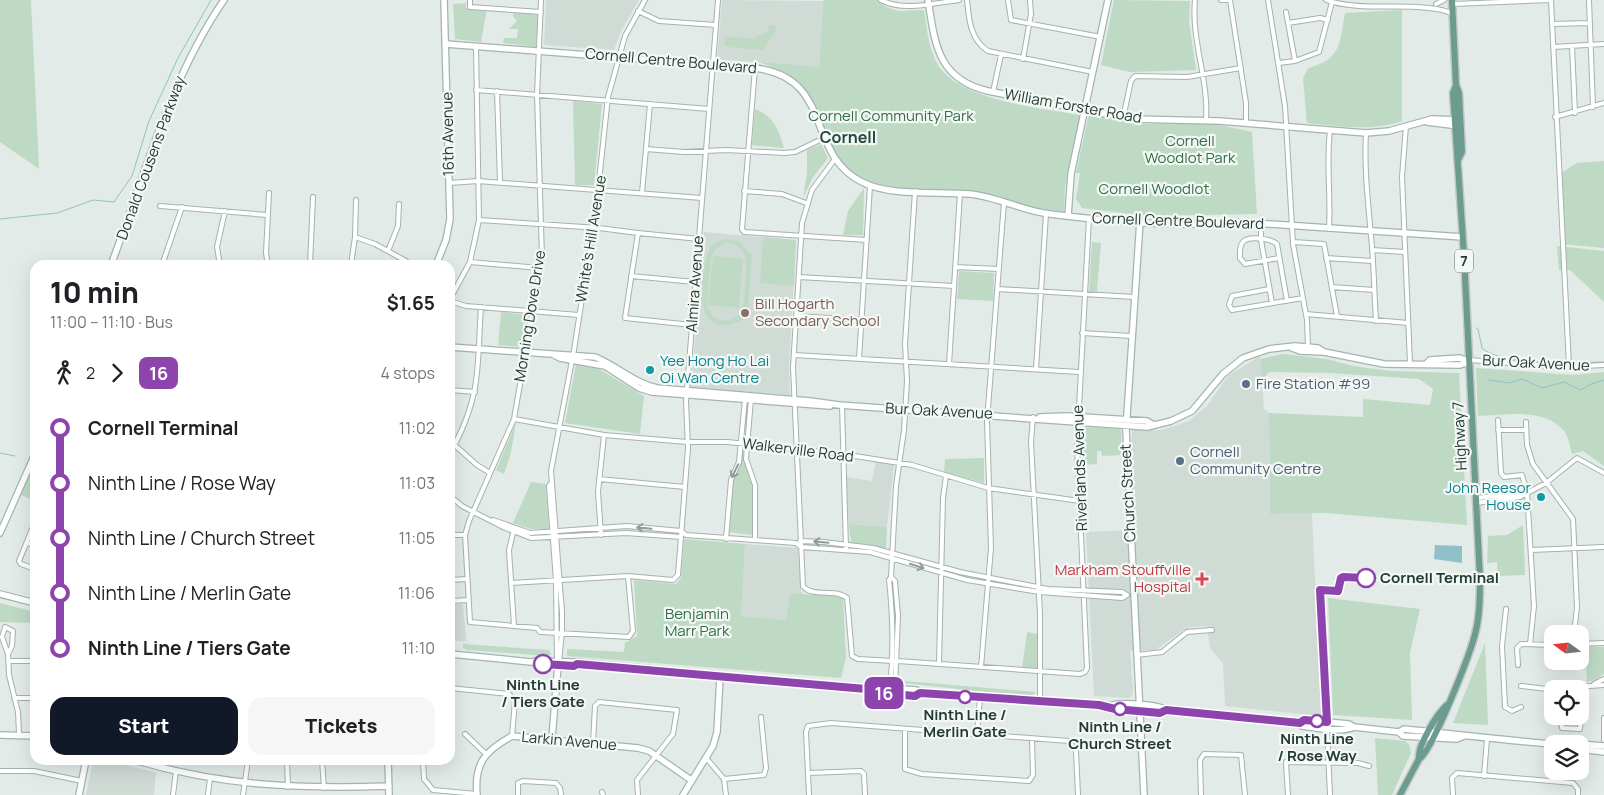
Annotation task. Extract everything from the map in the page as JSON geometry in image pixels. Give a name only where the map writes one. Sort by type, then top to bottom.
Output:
[{"type":"main road","name":"Highway 7","points":[[1400,795],[1435,734],[1467,660],[1477,624],[1480,583],[1458,160],[1462,152],[1457,123],[1459,93],[1456,85],[1452,2]]},
{"type":"main road","name":"Highway 7","points":[[1419,759],[1418,754],[1427,734],[1439,712],[1446,706]]},
{"type":"street","name":"Donald Cousens Parkway","points":[[113,260],[171,98],[183,71],[224,0]]},
{"type":"street","name":"16th Avenue","points":[[438,260],[446,240],[450,219],[444,0]]},
{"type":"street","points":[[470,0],[470,7],[540,12]]},
{"type":"street","name":"Morning Dove Drive","points":[[514,626],[470,622],[466,579],[465,535],[514,419],[534,312],[542,247],[537,95],[541,0]]},
{"type":"street","name":"White's Hill Avenue","points":[[558,662],[562,632],[555,531],[549,486],[599,189],[607,100],[625,36],[645,0]]},
{"type":"street","name":"Almira Avenue","points":[[628,576],[673,580],[678,575],[687,442],[686,393],[718,0]]},
{"type":"street","points":[[881,0],[900,6],[959,0]]},
{"type":"street","points":[[967,0],[971,28],[975,38],[984,48],[1001,55],[1093,72]]},
{"type":"street","points":[[1008,0],[1012,20],[1101,37]]},
{"type":"street","points":[[1023,59],[1030,24],[1030,0]]},
{"type":"street","points":[[1068,216],[1071,174],[1108,0]]},
{"type":"street","points":[[1195,0],[1193,21],[1206,101],[1206,120]]},
{"type":"street","points":[[1221,0],[1228,0],[1241,68],[1247,109],[1246,123]]},
{"type":"street","points":[[1268,0],[1279,63],[1286,126],[1293,242],[1306,314],[1308,349]]},
{"type":"street","points":[[1326,0],[1346,4],[1403,2],[1436,4],[1453,14]]},
{"type":"street","points":[[1436,4],[1444,0]]},
{"type":"street","points":[[1452,2],[1550,0],[1569,366]]},
{"type":"street","points":[[1589,0],[1593,107]]},
{"type":"street","name":"William Forster Road","points":[[928,2],[936,45],[944,64],[964,82],[994,92],[1123,118],[1206,120],[1366,133],[1383,132],[1426,122],[1457,123]]},
{"type":"street","points":[[1279,63],[1295,61],[1319,52],[1332,2]]},
{"type":"street","points":[[638,11],[659,21],[716,25]]},
{"type":"street","points":[[1286,12],[1295,61]]},
{"type":"street","points":[[1288,23],[1320,18],[1328,20]]},
{"type":"street","points":[[1552,24],[1590,23]]},
{"type":"street","name":"Cornell Centre Boulevard","points":[[446,44],[713,64],[755,68],[780,74],[799,88],[815,109],[824,138],[835,159],[850,175],[870,186],[960,194],[1004,202],[1046,214],[1089,218],[1202,224],[1232,221],[1463,238]]},
{"type":"street","points":[[1552,47],[1604,44]]},
{"type":"street","points":[[455,290],[470,262],[479,220],[476,46]]},
{"type":"street","points":[[1572,46],[1575,113]]},
{"type":"street","points":[[994,92],[1001,55]]},
{"type":"street","points":[[755,68],[742,229],[744,232],[866,240]]},
{"type":"street","points":[[1123,118],[1131,81],[1135,76],[1185,77],[1241,68]]},
{"type":"street","points":[[476,90],[709,109]]},
{"type":"street","points":[[497,92],[500,182]]},
{"type":"street","points":[[1555,117],[1575,113],[1604,103]]},
{"type":"street","points":[[642,193],[650,104]]},
{"type":"street","points":[[1406,126],[1402,170],[1410,363]]},
{"type":"street","points":[[1329,229],[1328,156],[1330,130]]},
{"type":"street","points":[[1366,133],[1365,163],[1376,320]]},
{"type":"street","points":[[646,149],[684,152],[748,150],[795,152],[824,138]]},
{"type":"street","points":[[835,159],[816,182],[806,203],[801,236],[794,355],[804,588],[808,591],[838,594],[847,598],[852,656],[858,659],[1042,671]]},
{"type":"street","points":[[449,183],[500,182],[702,198]]},
{"type":"street","points":[[859,359],[870,186]]},
{"type":"street","points":[[744,191],[782,194],[806,203]]},
{"type":"street","points":[[893,691],[895,661],[893,616],[888,580],[891,577],[891,555],[905,409],[914,191]]},
{"type":"street","points":[[267,260],[269,193]]},
{"type":"street","points":[[949,364],[960,194]]},
{"type":"street","points":[[310,260],[313,197]]},
{"type":"street","points":[[352,260],[355,237],[356,200]]},
{"type":"street","points":[[980,666],[992,548],[988,488],[987,414],[1004,202]]},
{"type":"street","points":[[388,251],[398,226],[399,204]]},
{"type":"street","points":[[160,206],[267,215]]},
{"type":"street","points":[[164,260],[182,207]]},
{"type":"street","points":[[220,260],[218,243],[225,211]]},
{"type":"street","points":[[1036,369],[1046,214]]},
{"type":"street","name":"Riverlands Avenue","points":[[1042,671],[1085,672],[1089,664],[1077,419],[1089,218]]},
{"type":"street","points":[[479,220],[593,228],[699,239]]},
{"type":"street","name":"Church Street","points":[[1140,221],[1126,423],[1130,595],[1137,655],[1144,795]]},
{"type":"street","points":[[1261,223],[1261,240],[1272,304]]},
{"type":"street","points":[[638,233],[625,318],[692,325]]},
{"type":"street","points":[[355,237],[404,260]]},
{"type":"street","points":[[1279,258],[1246,264],[1240,258],[1243,241],[1247,239],[1275,242],[1279,258],[1287,301]]},
{"type":"street","points":[[1293,242],[1324,244],[1336,316]]},
{"type":"street","points":[[1372,250],[1405,252]]},
{"type":"street","points":[[1326,258],[1372,262]]},
{"type":"street","points":[[470,262],[540,268]]},
{"type":"street","points":[[955,266],[998,269]]},
{"type":"street","points":[[631,276],[695,282]]},
{"type":"street","points":[[799,277],[954,286]]},
{"type":"street","points":[[1332,287],[1374,290]]},
{"type":"street","points":[[997,289],[1134,297]]},
{"type":"street","points":[[1269,289],[1232,296],[1229,305],[1232,312],[1303,298]]},
{"type":"street","points":[[455,304],[579,315]]},
{"type":"street","points":[[481,307],[475,392],[468,416],[455,444],[477,465],[490,473]]},
{"type":"street","points":[[1306,314],[1408,323]]},
{"type":"street","points":[[797,316],[862,320]]},
{"type":"street","points":[[1082,333],[1132,336]]},
{"type":"street","name":"Bur Oak Avenue","points":[[455,348],[572,357],[605,366],[639,388],[650,392],[1126,423],[1147,421],[1152,424],[1171,421],[1192,411],[1223,374],[1243,358],[1269,349],[1318,348],[1324,352],[1374,362],[1427,363],[1430,360],[1460,358],[1469,361],[1569,366],[1604,365]]},
{"type":"street","points":[[794,355],[1079,372]]},
{"type":"street","points":[[455,390],[475,392]]},
{"type":"street","points":[[726,539],[731,480],[739,462],[748,398]]},
{"type":"street","points":[[748,398],[746,460],[755,485],[756,540]]},
{"type":"street","points":[[841,405],[846,548]]},
{"type":"street","points":[[1036,417],[1031,442],[1042,671],[1040,702]]},
{"type":"street","name":"Walkerville Road","points":[[514,419],[604,435],[687,442],[747,444],[842,454],[912,465],[988,488],[1080,501]]},
{"type":"street","points":[[1498,420],[1501,473],[1504,478],[1522,475],[1527,492],[1534,606],[1530,644]]},
{"type":"street","points":[[1526,422],[1525,430],[1530,456],[1546,483],[1573,519],[1576,607],[1575,625]]},
{"type":"street","points":[[1498,430],[1525,430]]},
{"type":"street","points":[[600,535],[599,479],[604,435]]},
{"type":"street","points":[[1476,501],[1527,492],[1546,483],[1579,458],[1604,473]]},
{"type":"street","points":[[0,533],[30,465]]},
{"type":"street","points":[[939,663],[943,567],[943,498],[946,476]]},
{"type":"street","points":[[599,479],[685,487]]},
{"type":"street","points":[[455,499],[474,511],[531,538],[626,533],[682,534]]},
{"type":"street","points":[[514,529],[530,533],[627,526],[726,539],[846,548],[891,555],[989,578],[1038,587],[1122,592],[1130,595]]},
{"type":"street","points":[[511,583],[628,576],[632,608],[632,635],[625,638],[562,632],[540,632],[537,628],[514,626],[511,583],[509,543],[514,529]]},
{"type":"street","points":[[30,535],[19,562],[30,566]]},
{"type":"street","points":[[455,535],[465,535]]},
{"type":"street","points":[[1531,550],[1604,547]]},
{"type":"street","points":[[891,555],[942,573],[989,584],[1085,597],[1122,598],[1130,595]]},
{"type":"street","points":[[455,580],[466,579]]},
{"type":"street","name":"White's Hill Avenue","points":[[558,580],[558,662]]},
{"type":"street","points":[[0,595],[30,602]]},
{"type":"street","points":[[455,601],[468,600]]},
{"type":"street","points":[[1506,609],[1502,646],[1505,707],[1512,711],[1521,707]]},
{"type":"street","points":[[8,654],[13,640],[13,631],[5,627],[2,632],[8,654],[19,734]]},
{"type":"street","points":[[1137,655],[1162,652],[1187,632],[1212,630]]},
{"type":"street","points":[[4,644],[13,640]]},
{"type":"street","points":[[1589,644],[1604,643]]},
{"type":"street","points":[[1518,665],[1518,646],[1522,644],[1544,645]]},
{"type":"street","points":[[455,654],[535,661],[537,664],[558,662],[866,689],[869,692],[893,691],[915,696],[920,693],[1110,706],[1115,709],[1139,708],[1160,713],[1166,710],[1300,723],[1302,726],[1399,732],[1403,736],[1435,734],[1457,739],[1464,736],[1544,743]]},
{"type":"street","points":[[9,661],[30,661]]},
{"type":"street","points":[[552,738],[558,662]]},
{"type":"street","points":[[683,795],[691,780],[707,759],[717,732],[720,677]]},
{"type":"street","points":[[1589,685],[1604,682]]},
{"type":"street","points":[[1521,686],[1544,688]]},
{"type":"street","points":[[455,689],[509,694],[513,697],[515,701],[512,736]]},
{"type":"street","points":[[14,698],[30,698]]},
{"type":"street","points":[[977,734],[980,698]]},
{"type":"street","points":[[593,743],[596,706],[599,702],[677,710],[673,734],[637,780],[638,795]]},
{"type":"street","points":[[724,779],[764,775],[766,768],[761,717]]},
{"type":"street","points":[[1604,718],[1604,740]]},
{"type":"street","points":[[1300,723],[1304,720],[1350,724],[1354,728]]},
{"type":"street","points":[[810,795],[806,732],[808,726],[813,724],[831,723],[1069,741],[1074,745],[1078,795]]},
{"type":"street","points":[[1562,725],[1562,728],[1580,729],[1580,725]]},
{"type":"street","points":[[1327,728],[1330,795]]},
{"type":"street","points":[[905,729],[905,769],[910,772],[932,774],[1029,781],[1033,775],[1032,739]]},
{"type":"street","points":[[465,734],[487,755]]},
{"type":"street","points":[[0,735],[30,735]]},
{"type":"street","name":"Larkin Avenue","points":[[477,794],[476,770],[487,755],[512,736],[552,738],[638,748],[656,756],[691,780]]},
{"type":"street","points":[[1484,776],[1487,739]]},
{"type":"street","points":[[1589,745],[1604,746]]},
{"type":"street","points":[[1589,750],[1604,752]]},
{"type":"street","points":[[1201,795],[1200,760],[1204,754],[1211,752],[1241,755],[1244,795]]},
{"type":"street","points":[[707,759],[724,779],[726,795]]},
{"type":"street","points":[[1288,795],[1286,762],[1358,763],[1369,766]]},
{"type":"street","points":[[79,795],[85,765]]},
{"type":"street","points":[[153,765],[244,784],[324,788],[389,786]]},
{"type":"street","points":[[243,795],[247,765]]},
{"type":"street","points":[[287,765],[288,787]]},
{"type":"street","points":[[322,765],[324,788]]},
{"type":"street","points":[[388,765],[389,795]]},
{"type":"street","points":[[423,765],[424,779],[433,790],[477,794]]},
{"type":"street","points":[[0,771],[34,770],[82,781]]},
{"type":"street","points":[[173,795],[176,771]]},
{"type":"street","points":[[808,773],[861,771],[864,774],[865,795]]},
{"type":"street","points":[[1453,795],[1453,775],[1464,773],[1573,783],[1576,786],[1578,795]]},
{"type":"street","points":[[208,795],[210,778]]},
{"type":"street","points":[[518,795],[518,783],[523,781],[556,783],[560,788],[561,795]]},
{"type":"street","points":[[429,795],[433,790]]},
{"type":"shaded area","points":[[546,0],[639,0],[621,31],[614,50],[544,45]]},
{"type":"shaded area","points":[[722,0],[823,1],[819,68],[717,59]]},
{"type":"shaded area","name":"Bill Hogarth Secondary School","points":[[704,232],[796,240],[789,368],[790,395],[691,387]]},
{"type":"shaded area","name":"Markham Stouffville Hospital","points":[[1260,356],[1264,409],[1269,413],[1270,514],[1312,513],[1321,716],[1225,706],[1223,663],[1210,648],[1207,626],[1192,627],[1184,630],[1155,650],[1130,651],[1133,693],[1130,698],[1094,696],[1086,532],[1136,530],[1130,463],[1132,430],[1162,430],[1189,421],[1207,406],[1228,376]]},
{"type":"shaded area","points":[[876,461],[894,465],[887,527],[849,524],[846,477],[872,481]]},
{"type":"shaded area","points":[[745,544],[798,548],[801,592],[805,594],[790,593],[786,620],[740,616]]},
{"type":"shaded area","points":[[455,604],[463,604],[466,641],[455,641]]},
{"type":"shaded area","points":[[92,765],[128,765],[156,773],[154,795],[86,795]]},
{"type":"green space","points":[[0,0],[31,0],[39,169],[0,142]]},
{"type":"green space","name":"Cornell Community Park","points":[[878,0],[886,7],[899,11],[924,10],[932,52],[938,65],[949,77],[964,87],[982,95],[1024,106],[1080,115],[1065,186],[1064,212],[963,191],[879,186],[862,180],[846,170],[835,156],[806,91],[790,77],[759,62],[819,67],[823,1]]},
{"type":"green space","points":[[1114,0],[1190,1],[1189,22],[1196,70],[1130,72],[1101,65]]},
{"type":"green space","points":[[469,3],[466,4],[466,8],[487,9],[481,42],[455,39],[453,4]]},
{"type":"green space","points":[[1402,10],[1402,121],[1367,127],[1343,127],[1307,123],[1303,78],[1308,68],[1327,60],[1337,49],[1345,13]]},
{"type":"green space","points":[[514,11],[538,15],[536,47],[503,43],[504,38],[517,38],[518,29],[509,29],[517,21],[513,16]]},
{"type":"green space","points":[[769,25],[776,25],[775,32],[763,50],[727,47],[724,45],[725,36],[756,39],[756,35],[762,35],[769,31]]},
{"type":"green space","points":[[573,101],[602,104],[594,185],[575,185]]},
{"type":"green space","points":[[755,109],[767,116],[775,125],[784,148],[752,145]]},
{"type":"green space","points":[[1089,114],[1139,124],[1215,124],[1252,132],[1257,214],[1146,216],[1082,208],[1076,199],[1080,173],[1076,173]]},
{"type":"green space","points":[[821,144],[828,158],[813,177],[803,198],[807,173],[807,150]]},
{"type":"green space","points":[[1604,161],[1604,248],[1562,244],[1559,174],[1577,163]]},
{"type":"green space","points":[[864,188],[863,235],[843,235],[848,211]]},
{"type":"green space","points":[[763,237],[796,240],[794,286],[760,283]]},
{"type":"green space","points":[[724,239],[738,241],[752,255],[747,319],[728,325],[721,325],[712,321],[706,315],[703,305],[702,282],[708,252],[712,245]],"holes":[[[725,243],[739,247],[745,258],[744,301],[739,314],[727,321],[714,318],[707,307],[711,257],[715,250]]]},
{"type":"green space","points":[[1092,242],[1101,243],[1097,291],[1089,291]]},
{"type":"green space","points":[[1557,246],[1604,251],[1604,302],[1570,270],[1559,270]]},
{"type":"green space","points":[[713,256],[743,259],[739,308],[708,305]]},
{"type":"green space","points":[[959,271],[994,273],[993,301],[957,299]]},
{"type":"green space","points":[[501,312],[529,315],[525,347],[498,345]]},
{"type":"green space","points":[[1283,354],[1327,359],[1353,366],[1390,371],[1459,373],[1467,525],[1326,513],[1270,514],[1269,413],[1363,417],[1363,399],[1430,405],[1433,389],[1419,379],[1330,373],[1269,372],[1262,380],[1260,359]]},
{"type":"green space","points":[[576,364],[599,369],[644,396],[640,434],[565,423]]},
{"type":"green space","points":[[1476,368],[1573,375],[1604,372],[1604,466],[1583,451],[1572,454],[1566,433],[1556,423],[1546,418],[1524,414],[1478,416]]},
{"type":"green space","points":[[516,423],[511,452],[504,474],[496,470]]},
{"type":"green space","points":[[1081,427],[1121,429],[1122,455],[1102,456],[1101,451],[1097,451],[1097,464],[1083,465]]},
{"type":"green space","points":[[743,447],[745,448],[745,463],[752,483],[753,535],[728,532],[731,486]]},
{"type":"green space","points":[[984,458],[984,483],[944,472],[945,459]]},
{"type":"green space","points":[[30,473],[30,499],[21,495]]},
{"type":"green space","points":[[531,482],[546,484],[549,529],[531,529],[513,523]]},
{"type":"green space","points":[[849,524],[887,527],[886,549],[851,543]]},
{"type":"green space","points":[[1523,525],[1525,575],[1497,576],[1497,562],[1487,563],[1488,536],[1507,535]]},
{"type":"green space","name":"Benjamin Marr Park","points":[[684,539],[745,544],[741,616],[786,620],[790,593],[843,597],[846,658],[841,678],[567,656],[567,649],[624,652],[625,643],[637,636],[634,580],[676,584],[681,578]]},
{"type":"green space","points":[[1328,598],[1420,609],[1410,653],[1412,720],[1333,715]]},
{"type":"green space","points":[[0,603],[30,611],[30,623],[0,622]]},
{"type":"green space","points":[[1027,632],[1037,634],[1037,670],[1022,669]]},
{"type":"green space","points":[[1485,643],[1488,725],[1453,723]]},
{"type":"green space","points":[[463,644],[549,650],[551,654],[548,656],[467,650],[463,648]]},
{"type":"green space","points":[[1589,647],[1604,647],[1604,674],[1595,680],[1587,680]]},
{"type":"green space","points":[[904,681],[1036,692],[1031,697],[903,683]]},
{"type":"green space","points":[[1375,738],[1405,741],[1409,744],[1411,753],[1392,795],[1378,795]]},
{"type":"water","points":[[1435,545],[1462,546],[1462,563],[1434,559]]},
{"type":"waterway","points":[[0,219],[57,213],[93,200],[114,202],[132,176],[149,121],[178,58],[211,0]]},
{"type":"waterway","points":[[1476,328],[1478,329],[1482,348],[1489,353],[1510,359],[1566,363]]},
{"type":"waterway","points":[[1572,363],[1604,362]]},
{"type":"waterway","points":[[1489,380],[1509,383],[1522,379],[1542,388],[1564,382],[1581,390],[1591,384],[1604,380]]},
{"type":"waterway","points":[[0,453],[15,456]]},
{"type":"bus line","name":"16","points":[[543,664],[574,666],[577,664],[866,689],[869,692],[915,696],[920,693],[1099,705],[1110,706],[1115,709],[1160,713],[1166,710],[1300,723],[1304,720],[1327,722],[1320,590],[1338,591],[1341,578],[1343,577],[1366,578]]},
{"type":"place","name":"Bill Hogarth Secondary School","points":[[745,313]]},
{"type":"place","name":"Yee Hong Ho Lai Oi Wan Centre","points":[[650,370]]},
{"type":"place","name":"Fire Station #99","points":[[1246,384]]},
{"type":"place","name":"Cornell Community Centre","points":[[1180,461]]},
{"type":"place","name":"John Reesor House","points":[[1541,497]]},
{"type":"place","name":"Cornell Terminal","points":[[1366,578]]},
{"type":"place","name":"Markham Stouffville Hospital","points":[[1202,579]]},
{"type":"place","name":"Ninth Line / Tiers Gate","points":[[543,664]]},
{"type":"place","name":"Ninth Line / Merlin Gate","points":[[965,697]]},
{"type":"place","name":"Ninth Line / Church Street","points":[[1120,709]]},
{"type":"place","name":"Ninth Line / Rose Way","points":[[1317,721]]},
{"type":"district","name":"Cornell","points":[[848,137]]},
{"type":"park label","name":"Cornell Woodlot Park","points":[[1190,150]]},
{"type":"park label","name":"Cornell Woodlot","points":[[1154,189]]}]
